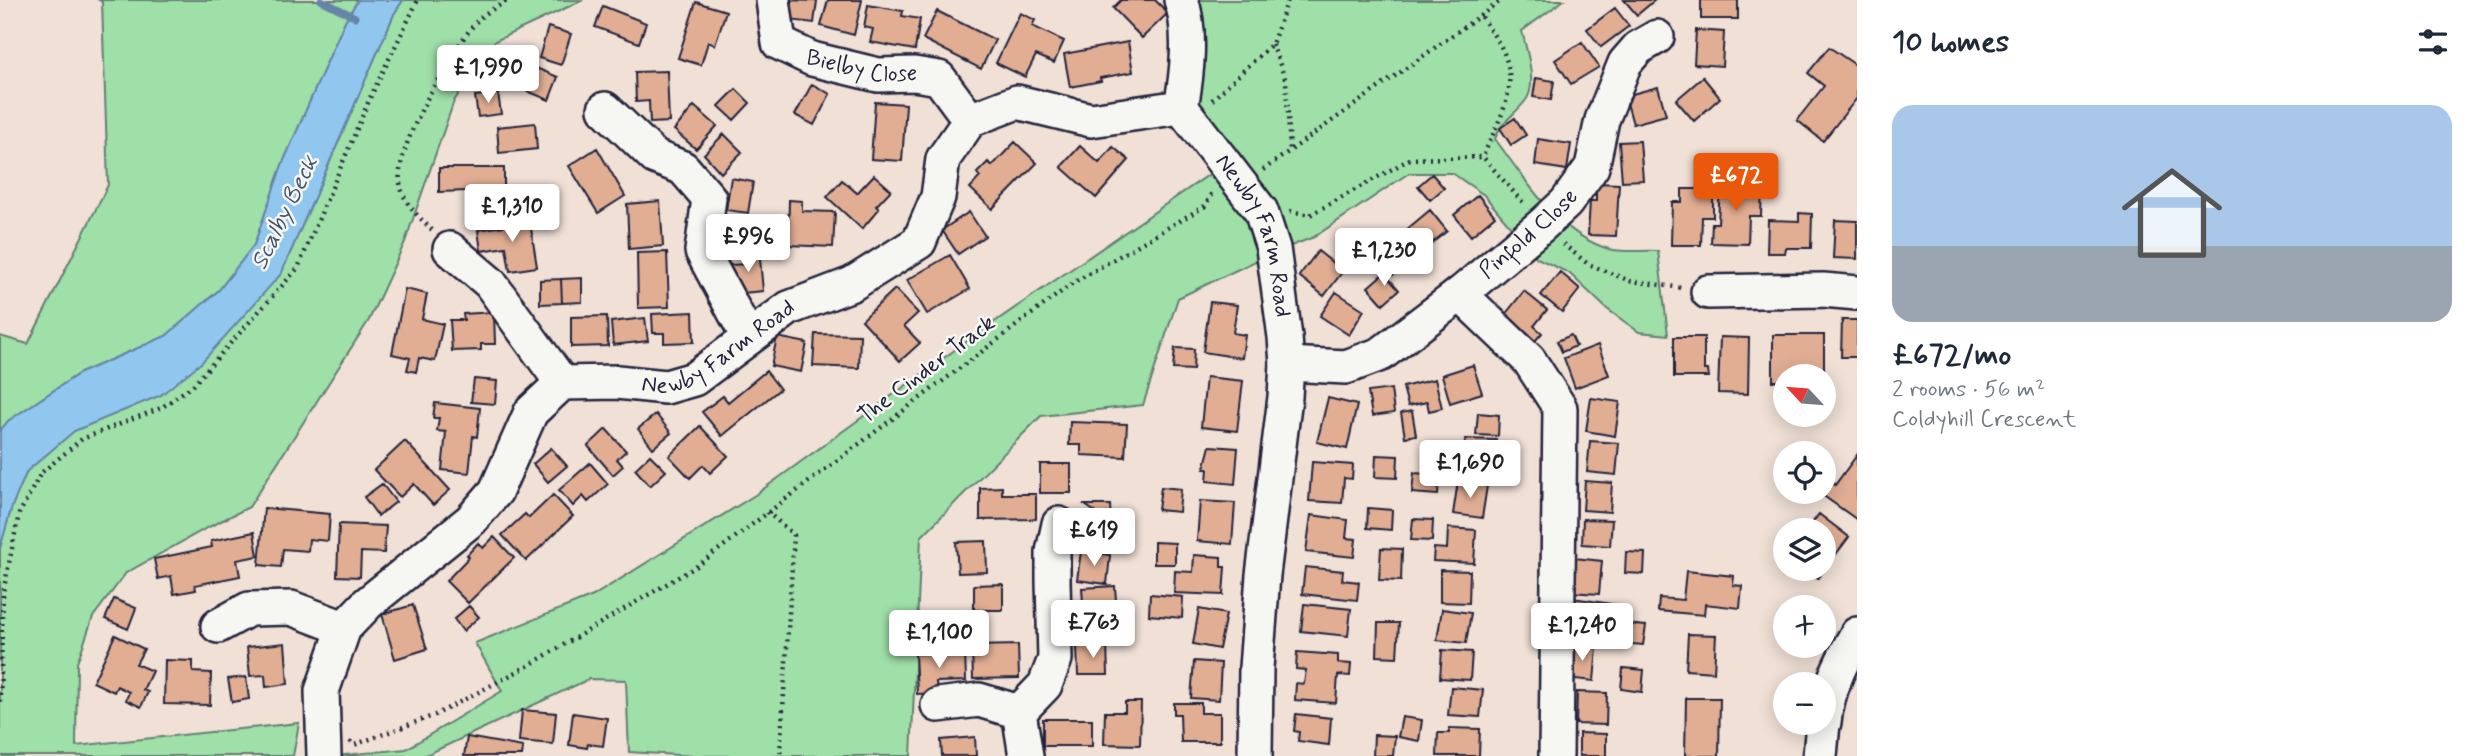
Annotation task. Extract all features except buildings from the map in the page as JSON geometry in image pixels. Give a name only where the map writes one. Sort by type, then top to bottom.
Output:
[{"type":"street","name":"Bielby Close","points":[[773,0],[779,43],[812,59],[878,75],[914,74],[939,78],[970,120]]},
{"type":"street","points":[[970,120],[1017,102],[1091,120],[1186,113],[1185,12],[1181,0]]},
{"type":"street","name":"Pinfold Close","points":[[1287,365],[1346,367],[1381,354],[1460,294],[1542,225],[1566,203],[1592,167],[1602,120],[1625,63],[1639,48],[1657,37]]},
{"type":"street","points":[[606,108],[655,158],[682,168],[709,198],[702,251],[748,337]]},
{"type":"street","name":"Newby Farm Road","points":[[1186,113],[1261,211],[1273,248],[1287,365],[1257,655],[1255,756]]},
{"type":"street","name":"Newby Farm Road","points":[[562,383],[617,382],[666,387],[694,379],[789,307],[852,284],[919,242],[938,197],[943,159],[970,120]]},
{"type":"street","points":[[339,750],[322,691],[344,628],[368,603],[471,520],[496,491],[531,412],[562,383],[490,283],[450,249]]},
{"type":"street","points":[[1708,292],[1823,290],[1857,293]]},
{"type":"street","points":[[1460,294],[1529,360],[1560,408],[1556,756]]},
{"type":"street","points":[[1019,712],[1045,685],[1055,659],[1048,543]]},
{"type":"street","points":[[218,626],[249,609],[291,608],[344,628]]},
{"type":"street","points":[[1836,674],[1857,634]]},
{"type":"street","points":[[938,705],[979,700],[1019,712]]},
{"type":"street","points":[[1019,712],[1026,756]]},
{"type":"street","points":[[1820,756],[1822,735]]},
{"type":"path","points":[[0,702],[4,593],[19,514],[41,473],[82,439],[161,408],[192,385],[299,268],[370,98],[418,0]]},
{"type":"path","points":[[450,249],[410,207],[400,183],[403,152],[441,74],[478,19],[509,0]]},
{"type":"path","points":[[1186,113],[1272,44],[1288,0]]},
{"type":"path","name":"The Cinder Track","points":[[339,750],[435,715],[526,667],[697,566],[1073,283],[1205,206],[1211,195],[1226,192],[1250,176],[1252,169],[1260,172],[1482,17],[1502,0]]},
{"type":"path","points":[[1482,17],[1506,58],[1510,82],[1505,108],[1483,157]]},
{"type":"path","points":[[1272,44],[1286,81],[1290,150]]},
{"type":"path","points":[[1261,211],[1273,207],[1310,215],[1410,159],[1483,157]]},
{"type":"path","points":[[1483,157],[1542,225],[1588,264],[1630,281],[1708,292]]},
{"type":"path","points":[[767,512],[794,535],[780,756]]},
{"type":"green space","points":[[99,0],[358,0],[345,21],[282,165],[254,245],[219,290],[166,336],[80,373],[8,421],[0,431],[0,336],[28,344],[108,185],[102,2]]},
{"type":"green space","points":[[403,0],[583,0],[495,41],[454,101],[405,242],[369,320],[249,507],[126,573],[93,617],[77,663],[76,746],[299,723],[293,756],[0,756],[0,548],[12,506],[27,471],[74,431],[161,395],[281,274],[394,14]]},
{"type":"green space","points":[[1192,0],[1564,0],[1522,31],[1530,66],[1529,93],[1522,105],[1501,127],[1495,139],[1544,204],[1590,242],[1615,250],[1658,251],[1668,335],[1639,332],[1607,309],[1569,273],[1537,258],[1484,195],[1452,173],[1409,173],[1314,237],[1278,251],[1186,107]]},
{"type":"green space","points":[[1220,167],[1268,255],[1178,298],[1143,405],[1041,416],[921,537],[911,756],[694,756],[629,752],[626,680],[589,679],[424,756],[334,756],[406,749],[502,691],[475,643],[593,596],[755,495],[974,336]]},
{"type":"water","name":"Scalby Beck","points":[[358,0],[403,0],[394,14],[281,274],[202,362],[161,395],[74,431],[27,471],[12,506],[0,548],[0,431],[8,421],[80,373],[166,336],[219,290],[254,245],[282,165],[345,21]]},
{"type":"waterway","points":[[321,0],[355,17]]}]
